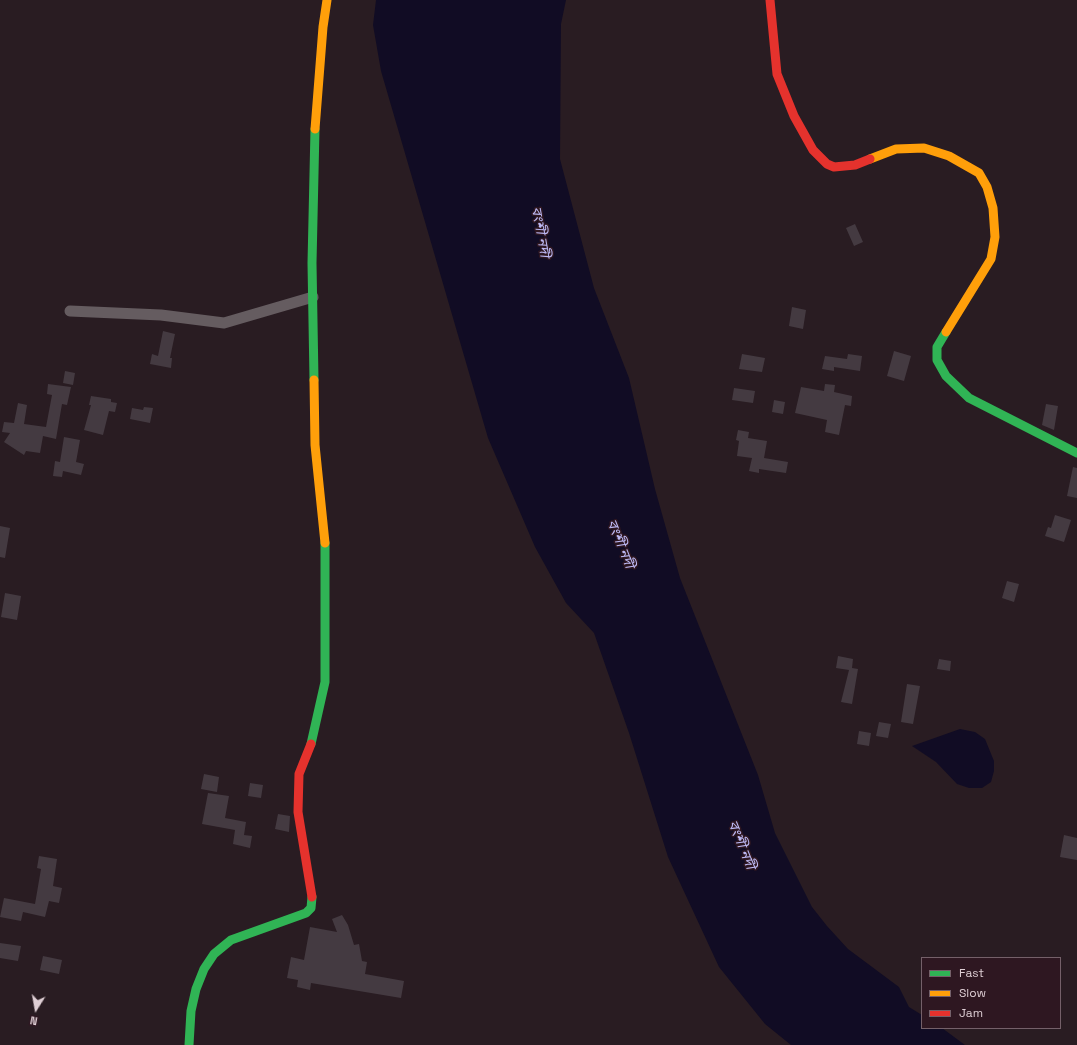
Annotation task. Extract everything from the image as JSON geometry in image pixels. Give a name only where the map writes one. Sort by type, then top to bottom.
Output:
[{"type":"street","points":[[189,1045],[191,1011],[196,989],[204,969],[214,954],[231,940],[306,913],[311,908],[313,901],[298,812],[299,774],[310,747],[325,682],[325,547],[315,445],[313,297],[315,125],[323,27],[327,0]]},
{"type":"street","points":[[770,0],[778,74],[794,116],[813,150],[827,164],[834,167],[855,165],[896,149],[924,148],[949,156],[980,173],[987,187],[993,208],[995,237],[991,259],[937,347],[937,360],[946,376],[969,398],[1077,453]]},
{"type":"street","points":[[70,311],[161,315],[224,323],[313,297]]},
{"type":"water","name":"বংশী নদী","points":[[376,0],[566,0],[561,24],[560,159],[594,288],[629,378],[655,489],[680,578],[758,775],[775,833],[812,907],[827,926],[848,949],[899,987],[909,1007],[921,1014],[921,1029],[943,1029],[965,1045],[791,1045],[765,1024],[719,967],[668,857],[629,733],[594,633],[566,603],[535,547],[488,438],[381,71],[373,25]]},
{"type":"water","points":[[960,729],[975,732],[985,739],[994,761],[994,771],[991,782],[982,788],[969,788],[957,784],[936,762],[912,746]]},
{"type":"building","points":[[855,224],[863,242],[854,246],[846,228]]},
{"type":"building","points":[[792,307],[806,310],[803,329],[789,326]]},
{"type":"building","points":[[163,331],[175,334],[170,358],[172,358],[171,368],[150,364],[152,354],[158,356]]},
{"type":"building","points":[[894,351],[911,356],[904,381],[887,376]]},
{"type":"building","points":[[742,354],[765,358],[762,372],[739,369]]},
{"type":"building","points":[[848,354],[862,356],[860,371],[834,367],[834,371],[822,369],[825,356],[847,359]]},
{"type":"building","points":[[65,371],[75,373],[73,385],[63,383]]},
{"type":"building","points":[[48,384],[71,387],[67,405],[62,404],[56,439],[43,436],[40,453],[26,451],[24,455],[4,442],[10,433],[2,432],[4,422],[14,423],[18,403],[27,405],[24,424],[46,427],[52,395],[47,394]]},
{"type":"building","points":[[825,384],[835,385],[834,392],[852,396],[851,406],[845,405],[839,435],[825,432],[827,420],[795,413],[801,387],[824,391]]},
{"type":"building","points":[[734,388],[755,391],[753,403],[732,400]]},
{"type":"building","points":[[91,396],[111,399],[111,402],[117,403],[115,412],[109,411],[103,435],[84,430],[91,405],[89,405]]},
{"type":"building","points":[[774,400],[785,402],[783,414],[772,412]]},
{"type":"building","points":[[1046,404],[1058,406],[1054,430],[1042,425]]},
{"type":"building","points":[[144,407],[153,408],[150,423],[130,419],[132,408],[143,410]]},
{"type":"building","points":[[738,430],[749,432],[748,438],[767,441],[764,458],[788,462],[786,473],[759,469],[759,473],[749,471],[752,458],[737,456],[739,441],[736,440]]},
{"type":"building","points":[[64,437],[80,440],[76,462],[84,464],[81,475],[63,471],[62,477],[53,476],[55,461],[60,462]]},
{"type":"building","points":[[1073,467],[1077,468],[1077,498],[1067,496]]},
{"type":"building","points":[[1055,515],[1071,520],[1064,542],[1045,536],[1048,527],[1051,528]]},
{"type":"building","points":[[0,526],[10,528],[5,558],[0,557]]},
{"type":"building","points":[[1007,581],[1019,584],[1014,602],[1002,598]]},
{"type":"building","points":[[5,593],[21,596],[17,620],[1,617]]},
{"type":"building","points":[[838,656],[853,659],[852,668],[858,669],[852,704],[841,702],[849,670],[836,668]]},
{"type":"building","points":[[939,659],[951,661],[950,671],[937,669]]},
{"type":"building","points":[[907,684],[920,686],[913,724],[901,722]]},
{"type":"building","points":[[879,722],[891,724],[888,738],[876,736]]},
{"type":"building","points":[[859,731],[871,733],[869,746],[857,744]]},
{"type":"building","points":[[204,774],[219,777],[217,792],[201,789]]},
{"type":"building","points":[[250,783],[263,785],[261,798],[248,796]]},
{"type":"building","points":[[208,793],[229,796],[225,818],[246,822],[244,835],[252,836],[250,848],[233,844],[235,830],[202,824]]},
{"type":"building","points":[[278,814],[290,816],[289,832],[275,829]]},
{"type":"building","points":[[1064,835],[1077,838],[1077,860],[1060,857]]},
{"type":"building","points":[[39,856],[57,859],[53,886],[62,888],[59,903],[49,901],[45,917],[23,912],[21,921],[0,917],[4,898],[35,904],[41,869],[37,868]]},
{"type":"building","points":[[342,915],[348,925],[354,945],[359,944],[362,961],[367,962],[365,974],[404,981],[401,998],[311,983],[310,990],[297,987],[298,980],[287,978],[291,957],[304,960],[310,927],[337,932],[332,919]]},
{"type":"building","points":[[0,943],[21,946],[18,961],[0,958]]},
{"type":"building","points":[[43,956],[62,960],[59,974],[40,970]]},
{"type":"traffic: fast","points":[[314,380],[312,263],[315,129]]},
{"type":"traffic: fast","points":[[946,332],[937,347],[937,360],[946,376],[969,398],[1077,453]]},
{"type":"traffic: fast","points":[[311,744],[325,682],[325,543]]},
{"type":"traffic: fast","points":[[189,1045],[191,1011],[196,989],[204,969],[214,954],[231,940],[306,913],[311,908],[312,897]]},
{"type":"traffic: slow","points":[[315,129],[323,27],[327,0]]},
{"type":"traffic: slow","points":[[870,159],[896,149],[924,148],[949,156],[979,173],[987,187],[993,208],[995,237],[991,259],[946,332]]},
{"type":"traffic: slow","points":[[314,380],[315,445],[325,543]]},
{"type":"traffic: jam","points":[[770,0],[777,74],[794,116],[813,150],[827,164],[834,167],[855,165],[870,159]]},
{"type":"traffic: jam","points":[[311,744],[299,774],[298,812],[312,897]]}]
